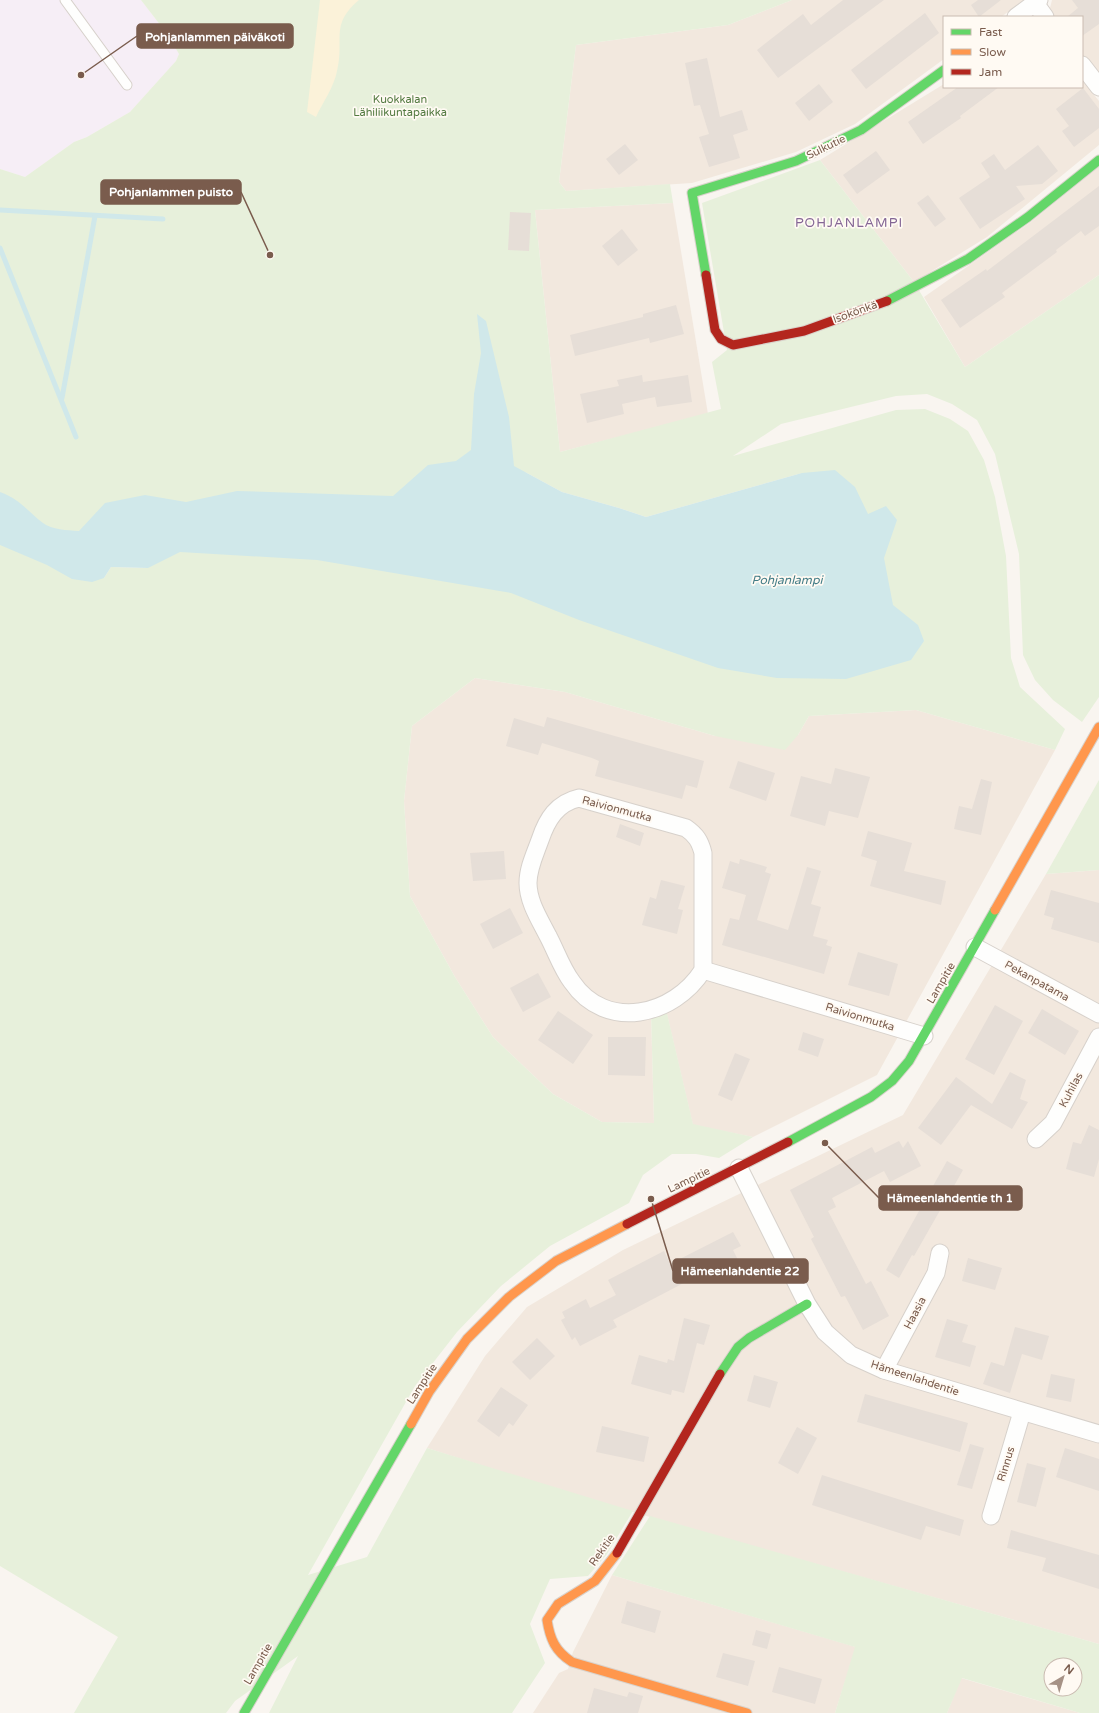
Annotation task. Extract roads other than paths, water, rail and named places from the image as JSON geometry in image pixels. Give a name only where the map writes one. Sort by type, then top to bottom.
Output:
[{"type":"street","points":[[1017,16],[1037,2],[1044,16]]},
{"type":"street","points":[[1083,66],[1099,87]]},
{"type":"street","name":"Sulkutie","points":[[692,193],[796,161],[861,130],[943,71]]},
{"type":"street","name":"Isokönkä","points":[[692,193],[716,330],[721,339],[733,345],[804,331],[893,298],[968,259],[1028,217],[1099,160]]},
{"type":"street","name":"Lampitie","points":[[244,1713],[429,1392],[467,1340],[509,1296],[556,1261],[616,1229],[739,1168],[871,1097],[892,1081],[909,1061],[924,1036],[1099,727]]},
{"type":"street","name":"Raivionmutka","points":[[579,798],[686,828],[694,834],[700,843],[703,853],[703,970],[694,984],[659,1008],[642,1012],[608,1010],[595,1005],[572,982],[529,897],[528,884],[529,871],[544,829],[551,816],[560,806],[579,798]]},
{"type":"street","name":"Pekanpatama","points":[[975,947],[1099,1014]]},
{"type":"street","name":"Raivionmutka","points":[[703,970],[924,1036]]},
{"type":"street","name":"Kuhilas","points":[[1036,1139],[1053,1123],[1099,1037]]},
{"type":"street","name":"Hämeenlahdentie","points":[[739,1168],[807,1304],[825,1332],[851,1355],[884,1370],[1099,1434]]},
{"type":"street","name":"Haasia","points":[[884,1370],[936,1273],[940,1253]]},
{"type":"street","name":"Rekitie","points":[[747,1713],[572,1662],[560,1655],[549,1639],[547,1620],[558,1604],[595,1581],[613,1560],[726,1364],[738,1347],[749,1338],[807,1304]]},
{"type":"street","name":"Rinnus","points":[[990,1516],[1022,1412]]},
{"type":"lane","points":[[65,0],[127,85]]},
{"type":"water","name":"Pohjanlampi","points":[[477,314],[486,321],[509,417],[514,466],[562,492],[646,517],[802,473],[835,470],[855,487],[868,514],[886,506],[897,520],[884,558],[893,605],[918,625],[924,641],[911,660],[846,679],[777,678],[718,668],[579,620],[511,593],[317,560],[180,552],[148,568],[111,567],[104,578],[92,582],[72,579],[47,565],[0,545],[0,492],[13,498],[37,519],[51,527],[79,531],[105,503],[145,495],[186,502],[237,491],[393,496],[428,465],[456,461],[471,450],[474,394],[481,353]]},
{"type":"waterway","points":[[0,210],[163,219]]},
{"type":"waterway","points":[[62,398],[95,216]]},
{"type":"waterway","points":[[0,248],[76,437]]},
{"type":"place","name":"Pohjanlammen päiväkoti","points":[[81,75]]},
{"type":"place","name":"Pohjanlammen puisto","points":[[270,255]]},
{"type":"place","name":"Hämeenlahdentie th 1","points":[[825,1143]]},
{"type":"place","name":"Hämeenlahdentie 22","points":[[651,1199]]},
{"type":"district","name":"POHJANLAMPI","points":[[849,223]]},
{"type":"park label","name":"Kuokkalan Lähiliikuntapaikka","points":[[400,105]]}]
